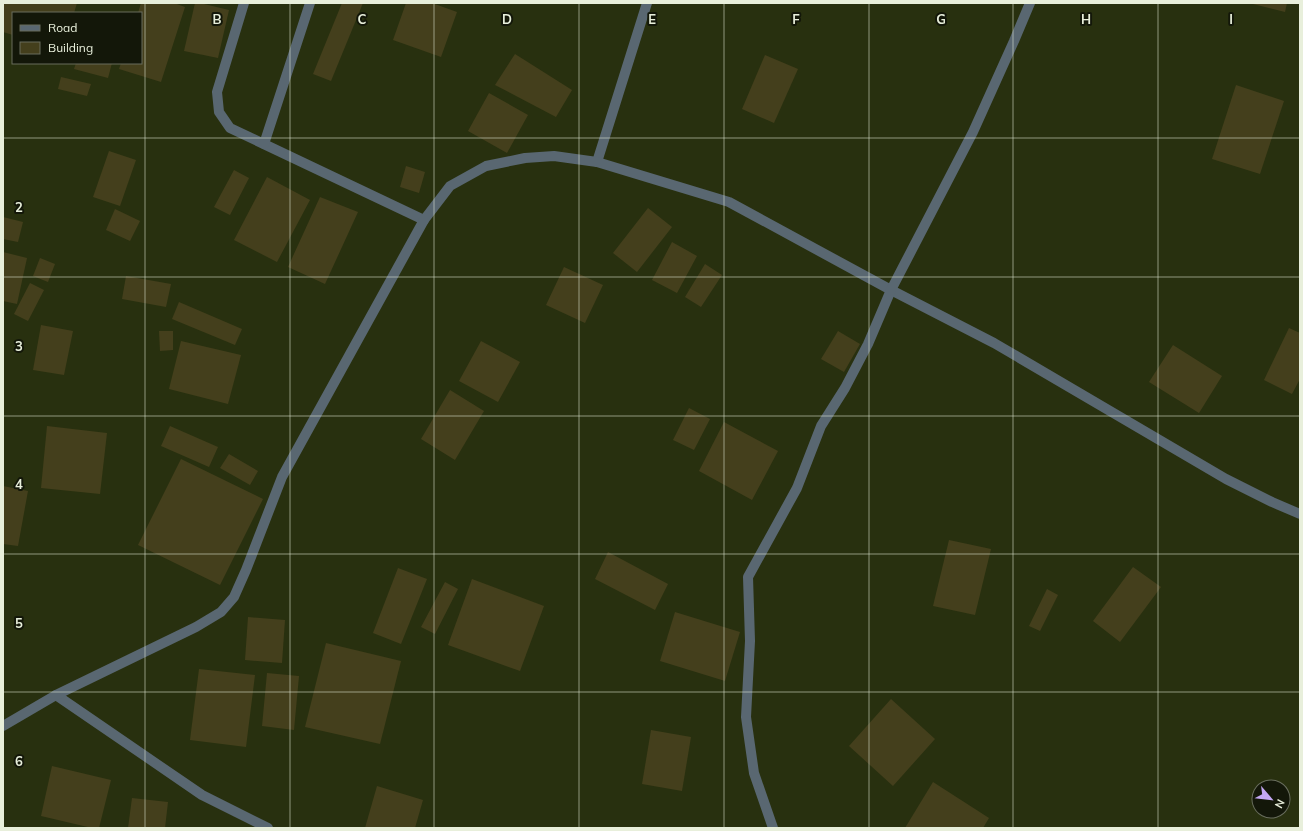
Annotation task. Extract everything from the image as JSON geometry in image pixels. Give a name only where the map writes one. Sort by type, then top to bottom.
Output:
[{"type":"street","points":[[244,3],[217,92],[219,112],[230,128],[424,220]]},
{"type":"street","points":[[264,144],[310,3]]},
{"type":"street","points":[[597,162],[647,3]]},
{"type":"street","points":[[773,828],[754,773],[746,717],[750,640],[748,577],[797,488],[821,426],[845,388],[868,344],[891,290],[973,132],[1030,3]]},
{"type":"street","points":[[3,726],[56,695],[196,627],[221,612],[234,597],[282,478],[424,220],[450,186],[486,166],[525,158],[554,156],[597,162],[729,202],[891,290],[994,343],[1226,479],[1300,514]]},
{"type":"street","points":[[56,695],[202,795],[268,828]]},
{"type":"building","points":[[3,3],[77,3],[74,12],[12,12],[12,35],[3,32]]},
{"type":"building","points":[[141,3],[174,3],[185,7],[161,82],[119,69],[121,64],[142,64],[142,12],[138,12]]},
{"type":"building","points":[[195,3],[229,10],[218,58],[184,51]]},
{"type":"building","points":[[342,3],[363,3],[331,81],[313,74]]},
{"type":"building","points":[[406,3],[432,3],[457,12],[441,57],[393,40]]},
{"type":"building","points":[[1249,3],[1287,3],[1285,12]]},
{"type":"building","points":[[515,54],[572,90],[556,117],[495,85]]},
{"type":"building","points":[[765,55],[798,69],[774,123],[742,109]]},
{"type":"building","points":[[76,64],[112,64],[108,78],[74,69]]},
{"type":"building","points":[[61,77],[91,84],[87,96],[58,89]]},
{"type":"building","points":[[1236,85],[1284,101],[1260,174],[1212,159]]},
{"type":"building","points":[[489,93],[528,115],[507,153],[468,131]]},
{"type":"building","points":[[109,151],[136,160],[120,206],[93,197]]},
{"type":"building","points":[[406,166],[425,172],[419,193],[400,187]]},
{"type":"building","points":[[234,170],[249,178],[230,215],[214,207]]},
{"type":"building","points":[[267,177],[310,200],[277,262],[234,240]]},
{"type":"building","points":[[320,197],[358,212],[325,284],[288,267]]},
{"type":"building","points":[[648,208],[672,227],[637,272],[613,253]]},
{"type":"building","points":[[115,209],[140,221],[130,241],[106,230]]},
{"type":"building","points":[[3,217],[23,222],[18,242],[3,239]]},
{"type":"building","points":[[672,242],[697,256],[677,293],[652,280]]},
{"type":"building","points":[[3,252],[27,258],[17,304],[3,301]]},
{"type":"building","points":[[40,258],[55,264],[48,282],[33,276]]},
{"type":"building","points":[[705,264],[722,275],[701,307],[685,297]]},
{"type":"building","points":[[564,267],[603,285],[585,323],[546,305]]},
{"type":"building","points":[[126,276],[171,284],[166,307],[122,299]]},
{"type":"building","points":[[30,283],[44,290],[28,321],[14,314]]},
{"type":"building","points":[[179,302],[242,329],[235,345],[172,319]]},
{"type":"building","points":[[41,325],[73,331],[64,375],[33,370]]},
{"type":"building","points":[[1289,328],[1300,333],[1300,379],[1292,394],[1264,380]]},
{"type":"building","points":[[159,331],[173,331],[173,350],[160,351]]},
{"type":"building","points":[[838,331],[860,344],[844,372],[821,359]]},
{"type":"building","points":[[181,341],[241,355],[228,404],[169,389]]},
{"type":"building","points":[[481,341],[520,362],[498,402],[459,381]]},
{"type":"building","points":[[1173,345],[1222,376],[1199,413],[1149,382]]},
{"type":"building","points":[[450,390],[484,411],[455,460],[421,439]]},
{"type":"building","points":[[689,408],[710,419],[694,450],[673,440]]},
{"type":"building","points":[[724,422],[778,451],[752,500],[699,471]]},
{"type":"building","points":[[47,426],[107,433],[100,494],[41,488]]},
{"type":"building","points":[[170,426],[218,447],[209,467],[161,446]]},
{"type":"building","points":[[229,454],[258,471],[250,485],[220,468]]},
{"type":"building","points":[[181,459],[263,499],[220,585],[138,545]]},
{"type":"building","points":[[3,486],[28,491],[18,546],[3,544]]},
{"type":"building","points":[[949,540],[991,549],[975,615],[933,606]]},
{"type":"building","points":[[608,552],[668,584],[655,610],[595,579]]},
{"type":"building","points":[[1133,567],[1161,587],[1120,642],[1093,621]]},
{"type":"building","points":[[398,568],[427,579],[401,644],[373,633]]},
{"type":"building","points":[[472,579],[544,606],[520,671],[448,645]]},
{"type":"building","points":[[445,582],[458,589],[435,634],[421,627]]},
{"type":"building","points":[[1047,589],[1058,595],[1040,631],[1029,626]]},
{"type":"building","points":[[675,612],[740,632],[725,681],[660,661]]},
{"type":"building","points":[[248,617],[285,620],[282,663],[245,660]]},
{"type":"building","points":[[326,643],[401,661],[380,744],[305,727]]},
{"type":"building","points":[[199,669],[255,675],[246,747],[190,740]]},
{"type":"building","points":[[267,673],[299,676],[294,730],[262,726]]},
{"type":"building","points":[[891,699],[935,739],[893,786],[849,746]]},
{"type":"building","points":[[651,730],[691,737],[682,791],[642,784]]},
{"type":"building","points":[[52,766],[111,780],[99,828],[92,828],[41,816]]},
{"type":"building","points":[[933,782],[989,818],[983,828],[905,828]]},
{"type":"building","points":[[377,786],[423,800],[415,828],[365,828]]},
{"type":"building","points":[[132,798],[168,802],[165,828],[128,828]]}]
